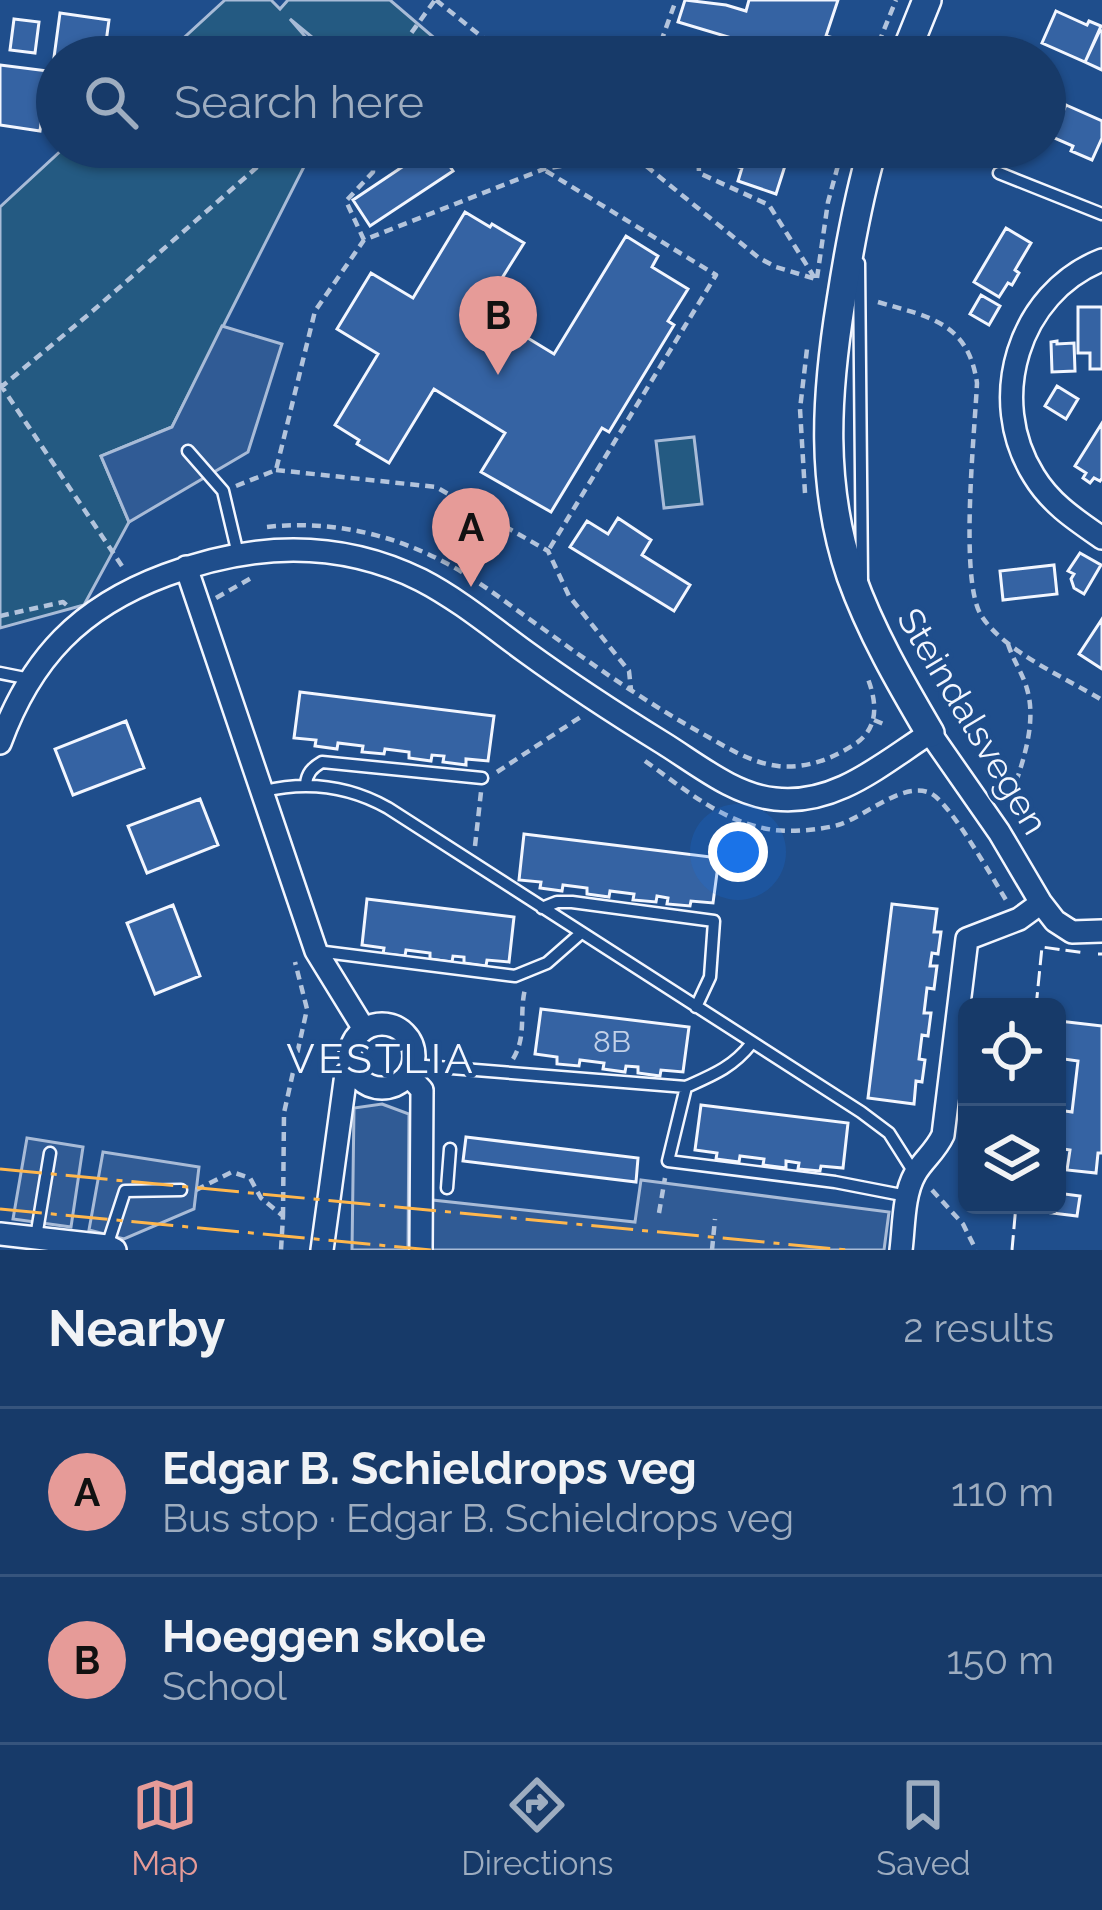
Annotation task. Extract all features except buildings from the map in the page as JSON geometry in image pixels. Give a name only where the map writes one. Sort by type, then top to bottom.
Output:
[{"type":"street","points":[[912,36],[927,0]]},
{"type":"street","name":"Steindalsvegen","points":[[867,168],[857,202],[831,364],[828,455],[840,535],[861,601],[893,671],[1041,903],[1072,932],[1102,931]]},
{"type":"street","points":[[1102,260],[1061,284],[1032,318],[1018,349],[1010,387],[1019,447],[1032,473],[1047,495],[1102,538]]},
{"type":"street","points":[[0,743],[29,679],[81,619],[135,586],[235,543],[328,550],[378,562],[424,582],[616,714],[734,787],[763,798],[807,799],[829,794],[930,733]]},
{"type":"street","points":[[186,567],[316,951],[364,1029]]},
{"type":"street","points":[[901,1250],[915,1174],[943,1135],[967,939],[1019,919],[1041,903]]},
{"type":"street","points":[[411,1070],[400,1083],[382,1088],[368,1085],[353,1069],[352,1047],[364,1029],[375,1024],[397,1027],[412,1043],[411,1070],[422,1090],[421,1250]]},
{"type":"street","points":[[322,1250],[346,1074],[353,1069]]},
{"type":"street","points":[[0,1234],[111,1248]]},
{"type":"lane","points":[[999,173],[1102,214]]},
{"type":"lane","points":[[188,451],[223,491],[235,543]]},
{"type":"lane","points":[[0,673],[29,679]]},
{"type":"lane","points":[[306,784],[314,766],[322,762],[482,778]]},
{"type":"lane","points":[[264,791],[306,784],[369,797],[860,1112],[889,1133],[915,1174]]},
{"type":"lane","points":[[542,908],[572,902],[714,921],[710,977],[695,1006]]},
{"type":"lane","points":[[316,951],[515,976],[547,963],[580,934]]},
{"type":"lane","points":[[411,1070],[505,1072],[686,1087],[722,1071],[752,1044]]},
{"type":"lane","points":[[686,1087],[668,1161],[908,1196]]},
{"type":"lane","points":[[447,1188],[450,1149]]},
{"type":"lane","points":[[36,1237],[50,1153]]},
{"type":"lane","points":[[111,1248],[124,1191],[181,1190]]},
{"type":"path","points":[[409,36],[435,0],[480,36]]},
{"type":"path","points":[[663,36],[676,0]]},
{"type":"path","points":[[881,36],[896,0]]},
{"type":"path","points":[[135,586],[0,386],[253,168]]},
{"type":"path","points":[[364,240],[346,201],[373,168]]},
{"type":"path","points":[[276,470],[315,311],[364,240],[550,168]]},
{"type":"path","points":[[649,168],[759,258],[826,282]]},
{"type":"path","points":[[699,168],[699,173],[769,205],[817,280]]},
{"type":"path","points":[[817,280],[837,168]]},
{"type":"path","points":[[544,169],[716,274],[548,551]]},
{"type":"path","points":[[874,300],[945,324],[969,351],[977,383],[970,548],[974,599],[982,616],[1006,641],[1102,700]]},
{"type":"path","points":[[805,494],[800,410],[808,339]]},
{"type":"path","points":[[223,491],[276,470],[436,487],[548,551],[569,596],[629,671],[632,690]]},
{"type":"path","points":[[235,543],[289,524],[324,525],[420,551],[476,581],[665,713],[733,751],[779,766],[828,759],[861,740],[874,720],[874,694],[863,668]]},
{"type":"path","points":[[225,595],[254,576]]},
{"type":"path","points":[[0,616],[63,602],[81,619]]},
{"type":"path","points":[[1004,816],[1031,712],[1027,686],[1006,641]]},
{"type":"path","points":[[473,863],[482,778],[512,764],[582,716]]},
{"type":"path","points":[[874,720],[886,724]]},
{"type":"path","points":[[923,791],[927,780]]},
{"type":"path","points":[[281,1250],[284,1112],[307,1009],[291,946]]},
{"type":"path","points":[[505,1072],[524,1036],[521,1006],[530,972]]},
{"type":"path","points":[[659,1213],[668,1161]]},
{"type":"path","points":[[181,1190],[197,1190],[232,1172],[250,1178],[261,1198],[283,1216]]},
{"type":"path","points":[[915,1174],[950,1207],[976,1250]]},
{"type":"path","points":[[712,1250],[715,1219]]},
{"type":"shaded area","points":[[225,0],[271,0],[280,9],[288,0],[390,0],[432,36],[311,36],[290,19],[305,36],[186,36]]},
{"type":"shaded area","points":[[42,168],[303,168],[172,427],[101,456],[129,522],[84,605],[0,628],[0,207]]},
{"type":"shaded area","points":[[222,326],[282,344],[248,452],[129,522],[101,456],[172,427]]},
{"type":"shaded area","points":[[694,437],[702,504],[664,508],[656,441]]},
{"type":"shaded area","points":[[382,1104],[409,1114],[408,1250],[352,1250],[354,1108]]},
{"type":"shaded area","points":[[27,1138],[83,1147],[71,1227],[13,1219]]},
{"type":"shaded area","points":[[103,1152],[199,1167],[194,1209],[124,1239],[89,1230]]},
{"type":"shaded area","points":[[641,1180],[889,1212],[884,1250],[431,1250],[432,1200],[635,1222]]},
{"type":"fence","points":[[1037,998],[1042,947],[1086,953]]},
{"type":"fence","points":[[1012,1250],[1015,1214]]},
{"type":"power","points":[[0,1169],[847,1250]]},
{"type":"power","points":[[0,1209],[431,1250]]},
{"type":"place","name":"Hoeggen skole","points":[[498,375]]},
{"type":"place","name":"Edgar B. Schieldrops veg","points":[[471,587]]},
{"type":"district","name":"VESTLIA","points":[[381,1058]]}]
